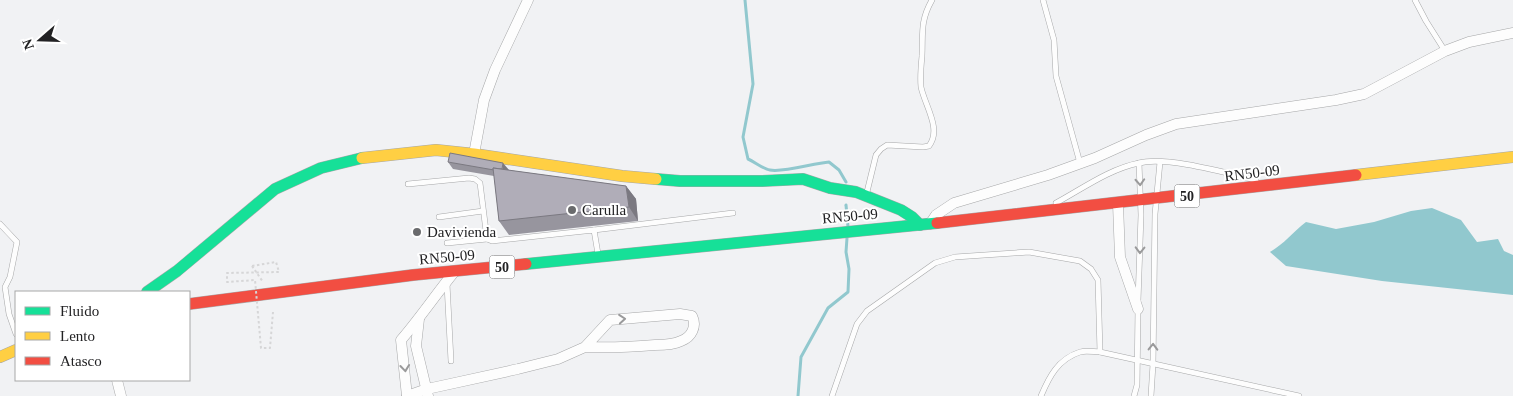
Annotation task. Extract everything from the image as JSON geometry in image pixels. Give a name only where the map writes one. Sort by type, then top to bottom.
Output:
[{"type":"main road","points":[[148,291],[177,271],[275,189],[321,168],[368,156],[436,150],[622,176],[680,181],[804,179],[866,196],[901,210],[925,225]]},
{"type":"main road","name":"RN50-09","points":[[190,304],[413,275],[816,234],[925,225],[1513,157]]},
{"type":"main road","points":[[0,357],[15,350]]},
{"type":"street","points":[[474,154],[487,93],[495,70],[528,0]]},
{"type":"street","points":[[925,225],[954,203],[1080,163],[1176,124],[1336,100],[1364,94],[1445,51],[1469,42],[1513,32]]},
{"type":"street","points":[[1118,204],[1120,257],[1138,309]]},
{"type":"street","points":[[454,271],[401,340],[407,396],[427,393],[542,363],[585,347],[613,348],[673,344],[688,338],[694,328],[694,320],[692,316],[680,314],[610,320],[585,347]]},
{"type":"street","points":[[419,318],[416,346],[427,393]]},
{"type":"street","points":[[117,381],[121,396]]},
{"type":"lane","points":[[866,196],[876,155],[880,149],[887,146],[929,146],[932,141],[934,134],[933,125],[921,80],[922,25],[925,13],[932,0]]},
{"type":"lane","points":[[1043,0],[1054,40],[1056,76],[1080,163]]},
{"type":"lane","points":[[1415,0],[1445,51]]},
{"type":"lane","points":[[1042,211],[1119,169],[1139,163],[1160,162],[1204,168],[1278,185]]},
{"type":"lane","points":[[1151,396],[1156,199],[1160,162]]},
{"type":"lane","points":[[1134,396],[1137,385],[1141,201],[1139,163]]},
{"type":"lane","points":[[408,184],[469,178],[480,183],[487,238]]},
{"type":"lane","points":[[439,217],[483,211]]},
{"type":"lane","points":[[447,244],[487,238],[492,241],[594,230],[734,213]]},
{"type":"lane","points":[[0,224],[16,242],[10,277],[5,287],[9,314],[15,331]]},
{"type":"lane","points":[[594,230],[598,257]]},
{"type":"lane","points":[[832,396],[857,324],[867,311],[934,263],[955,257],[1029,252],[1080,261],[1091,269],[1098,280],[1100,352]]},
{"type":"lane","points":[[446,281],[451,361]]},
{"type":"lane","points":[[1041,396],[1053,371],[1066,359],[1081,352],[1100,352],[1299,396]]},
{"type":"path","points":[[252,266],[276,262],[280,272],[227,273],[227,282],[255,280],[261,348],[270,348],[273,312]]},
{"type":"water","points":[[1432,208],[1461,220],[1477,242],[1498,239],[1504,251],[1513,255],[1513,295],[1382,281],[1286,266],[1270,252],[1306,222],[1336,229],[1374,222],[1411,211]]},
{"type":"building","points":[[450,153],[503,163],[502,169],[493,168],[494,170],[448,162]]},
{"type":"building","points":[[493,168],[626,186],[629,207],[499,221]]},
{"type":"waterway","points":[[745,0],[753,84],[743,137],[748,159],[765,168],[776,171],[829,162],[839,170],[846,182]]},
{"type":"waterway","points":[[846,205],[848,227]]},
{"type":"waterway","points":[[798,396],[801,357],[828,308],[848,292],[847,238]]},
{"type":"traffic: fast","points":[[148,291],[177,271],[275,189],[321,168],[362,158]]},
{"type":"traffic: fast","points":[[656,179],[680,181],[803,179],[830,188],[856,192],[901,210],[920,225]]},
{"type":"traffic: fast","points":[[526,264],[937,223]]},
{"type":"traffic: slow","points":[[362,158],[436,150],[656,179]]},
{"type":"traffic: slow","points":[[1356,175],[1513,157]]},
{"type":"traffic: slow","points":[[0,357],[15,350]]},
{"type":"traffic: jam","points":[[937,223],[1356,175]]},
{"type":"traffic: jam","points":[[190,304],[413,275],[526,264]]},
{"type":"place","name":"Carulla","points":[[572,210]]},
{"type":"place","name":"Davivienda","points":[[417,232]]}]
